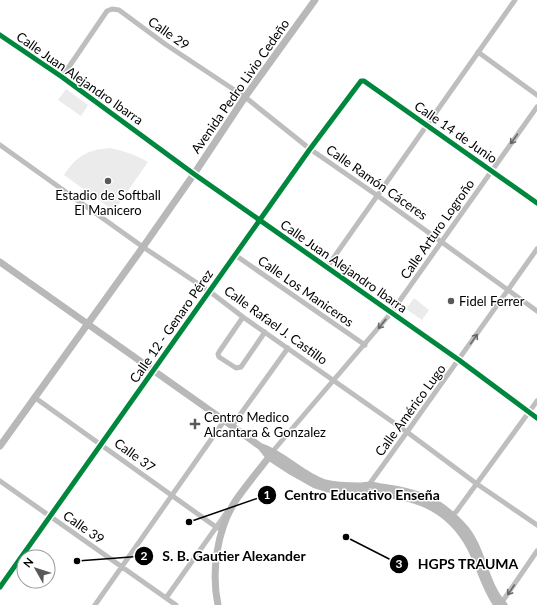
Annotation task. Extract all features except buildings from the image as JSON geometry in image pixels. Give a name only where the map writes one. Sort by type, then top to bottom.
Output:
[{"type":"main road","name":"Avenida Pedro Livio Cedeño","points":[[0,446],[143,247],[245,97],[315,0]]},
{"type":"main road","points":[[0,262],[232,426],[304,480],[320,487],[335,490],[397,495],[416,500],[449,516]]},
{"type":"main road","points":[[271,454],[310,476],[326,483],[342,486],[369,485],[400,490],[426,497],[447,510],[449,516],[469,544],[484,582],[500,604]]},
{"type":"main road","points":[[218,605],[215,591],[215,575],[219,529],[236,502],[271,454]]},
{"type":"street","points":[[327,267],[515,0]]},
{"type":"street","name":"Calle 29","points":[[62,77],[107,11],[112,9],[119,10],[165,44],[245,97]]},
{"type":"street","name":"Calle Juan Alejandro lbarra","points":[[0,35],[62,77],[194,174],[459,360],[537,418]]},
{"type":"street","points":[[478,52],[537,95]]},
{"type":"street","name":"Calle 14 de Junio","points":[[362,80],[537,203]]},
{"type":"street","name":"Calle 12 - Genaro Pérez","points":[[0,587],[310,149],[362,80]]},
{"type":"street","name":"Calle Ramón Cáceres","points":[[245,97],[310,149],[378,196],[537,311]]},
{"type":"street","name":"Calle Arturo Logroño","points":[[271,454],[391,313],[537,107]]},
{"type":"street","name":"Calle Rafael J. Castillo","points":[[0,145],[143,247],[209,291],[243,317],[407,432],[477,484],[537,525]]},
{"type":"street","name":"Calle Américo Lugo","points":[[369,485],[537,249]]},
{"type":"street","name":"Calle Los Maniceros","points":[[235,255],[365,345]]},
{"type":"street","points":[[243,317],[218,352],[219,357],[236,368],[241,367],[265,332]]},
{"type":"street","points":[[232,426],[288,348]]},
{"type":"street","name":"Calle 37","points":[[34,397],[219,529]]},
{"type":"street","points":[[449,516],[477,484],[537,401]]},
{"type":"street","points":[[95,605],[224,421]]},
{"type":"street","name":"Calle 39","points":[[0,480],[176,605]]},
{"type":"street","points":[[355,491],[369,485]]},
{"type":"street","points":[[166,598],[219,529]]},
{"type":"street","points":[[500,604],[537,551]]},
{"type":"shaded area","points":[[66,89],[88,105],[81,116],[58,100]]},
{"type":"shaded area","points":[[110,148],[139,157],[148,162],[114,211],[64,175],[73,163],[88,152]]},
{"type":"shaded area","points":[[414,298],[429,310],[422,320],[406,309]]},
{"type":"cycle path","points":[[0,35],[62,77],[194,174],[459,360],[537,418]]},
{"type":"cycle path","points":[[0,587],[310,149],[361,81],[364,81],[537,203]]},
{"type":"place","name":"Estadio de Softball El Manicero","points":[[108,181]]},
{"type":"place","name":"Fidel Ferrer","points":[[451,301]]},
{"type":"place","name":"Centro Medico Alcantara & Gonzalez","points":[[195,424]]},
{"type":"place","name":"Centro Educativo Enseña","points":[[189,522]]},
{"type":"place","name":"HGPS TRAUMA","points":[[346,537]]},
{"type":"place","name":"S. B. Gautier Alexander","points":[[77,561]]}]
